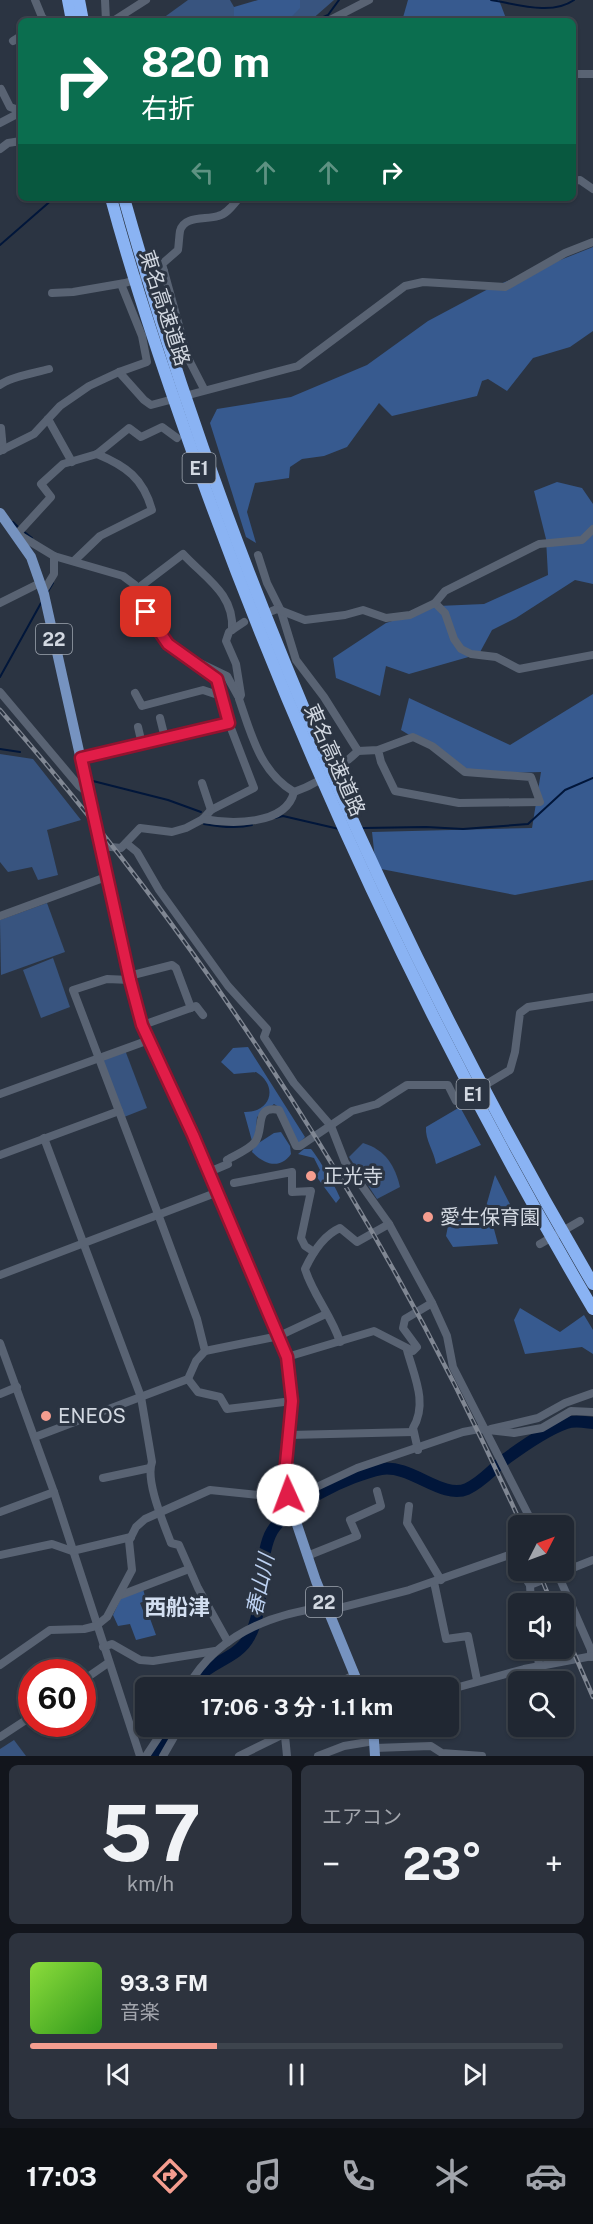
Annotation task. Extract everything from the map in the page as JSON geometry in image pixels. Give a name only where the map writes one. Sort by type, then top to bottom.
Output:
[{"type":"highway","points":[[68,0],[71,18]]},
{"type":"highway","points":[[79,0],[82,18]]},
{"type":"highway","name":"東名高速道路","points":[[113,201],[122,215],[148,283],[192,414],[246,561],[305,708],[376,867],[479,1078],[593,1284]]},
{"type":"highway","name":"東名高速道路","points":[[124,201],[122,215],[179,414],[234,567],[293,715],[364,873],[468,1085],[593,1309]]},
{"type":"main road","name":"22","points":[[0,513],[17,533],[31,557],[42,587],[129,978],[142,1025],[218,1192],[287,1357],[292,1401],[285,1474],[290,1504],[327,1609],[354,1675]]},
{"type":"street","points":[[35,0],[41,18]]},
{"type":"street","points":[[105,0],[106,18]]},
{"type":"street","points":[[118,18],[146,0]]},
{"type":"street","points":[[334,18],[369,0]]},
{"type":"street","points":[[13,40],[18,38]]},
{"type":"street","points":[[576,74],[593,74]]},
{"type":"street","points":[[1,89],[10,107],[18,111]]},
{"type":"street","points":[[0,123],[18,114]]},
{"type":"street","points":[[0,149],[8,142],[18,141]]},
{"type":"street","points":[[576,181],[580,180],[593,189]]},
{"type":"street","points":[[202,391],[188,358],[162,272],[162,264],[178,250],[180,230],[184,225],[191,220],[218,216],[228,211],[236,201]]},
{"type":"street","points":[[119,372],[144,400],[152,405],[298,366],[405,286],[423,282],[505,287],[565,253],[593,242]]},
{"type":"street","points":[[52,293],[123,284],[162,272]]},
{"type":"street","points":[[1,428],[2,450],[34,435],[60,406],[80,393],[119,372],[147,362],[142,336],[123,284]]},
{"type":"street","points":[[0,385],[6,379],[24,377],[49,369]]},
{"type":"street","points":[[48,419],[72,462]]},
{"type":"street","points":[[101,846],[121,848],[140,828],[172,832],[203,819],[211,810],[254,788],[229,723],[217,679],[183,656],[159,634],[150,620],[135,585],[113,571],[54,556],[17,533],[51,497],[41,484],[52,471],[97,454],[129,428],[141,437],[162,427],[177,438]]},
{"type":"street","points":[[74,561],[100,536],[152,510],[147,493],[123,465],[97,454]]},
{"type":"street","points":[[272,611],[281,611],[305,620],[345,615],[363,609],[386,618],[410,615],[435,603],[445,591],[539,544],[582,540],[593,529]]},
{"type":"street","points":[[137,589],[183,554],[222,591],[233,619],[232,630],[226,641],[236,664],[241,695],[239,699]]},
{"type":"street","points":[[258,555],[267,583],[281,611],[296,660],[324,697],[358,751]]},
{"type":"street","points":[[0,603],[42,587],[54,574],[54,556]]},
{"type":"street","points":[[435,603],[445,612],[454,639],[461,649],[471,654],[496,657],[519,669],[593,655]]},
{"type":"street","points":[[232,630],[244,622]]},
{"type":"street","points":[[197,664],[218,670],[227,676],[239,699],[265,767],[294,792]]},
{"type":"street","points":[[135,693],[142,706],[203,690],[221,696]]},
{"type":"street","points":[[0,692],[72,776],[87,784]]},
{"type":"street","points":[[160,718],[165,738]]},
{"type":"street","points":[[81,758],[229,723]]},
{"type":"street","points":[[138,727],[142,744]]},
{"type":"street","points":[[294,792],[315,785],[340,768],[358,751],[378,750],[413,737],[432,746],[465,772],[531,777],[540,802],[459,803],[395,792],[378,750]]},
{"type":"street","points":[[202,783],[211,810]]},
{"type":"street","points":[[203,819],[231,823],[263,817],[286,810],[292,801],[294,792]]},
{"type":"street","points":[[126,843],[137,852],[159,890],[228,986],[267,1029],[264,1037],[294,1083],[329,1128],[345,1162],[387,1226],[431,1304],[447,1336],[453,1367],[528,1515]]},
{"type":"street","points":[[0,916],[106,877]]},
{"type":"street","points":[[191,1008],[176,968],[172,965],[129,978],[107,979],[73,990],[197,1319],[205,1351]]},
{"type":"street","points":[[209,1172],[255,1143],[259,1135],[260,1118],[266,1111],[272,1109],[279,1110],[291,1139],[296,1146],[300,1146],[352,1111],[377,1104],[407,1085],[448,1085],[456,1101],[460,1100],[497,1080],[510,1070],[515,1052],[520,1013],[528,1007],[593,997]]},
{"type":"street","points":[[142,1025],[196,1006],[202,1015]]},
{"type":"street","points":[[0,1094],[98,1056],[149,1040]]},
{"type":"street","points":[[0,1155],[119,1111]]},
{"type":"street","points":[[44,1138],[141,1397],[152,1462],[150,1468],[161,1514],[171,1543],[179,1545],[189,1569],[228,1642]]},
{"type":"street","points":[[234,1183],[291,1172],[292,1192],[311,1191],[301,1238],[304,1246],[314,1252]]},
{"type":"street","points":[[0,1275],[218,1192]]},
{"type":"street","points":[[540,1244],[580,1221]]},
{"type":"street","points":[[340,1341],[334,1322],[326,1314],[305,1269],[314,1252],[333,1231],[340,1228],[353,1240],[360,1241],[387,1226]]},
{"type":"street","points":[[287,1357],[374,1331],[407,1350],[413,1351],[417,1347],[403,1328],[405,1319],[431,1304]]},
{"type":"street","points":[[35,1437],[188,1379],[196,1361],[205,1351],[279,1336],[326,1314]]},
{"type":"street","points":[[0,1342],[54,1492],[140,1756]]},
{"type":"street","points":[[407,1350],[420,1397],[420,1416],[413,1432],[418,1450]]},
{"type":"street","points":[[188,1379],[198,1392],[220,1398],[227,1409],[292,1401]]},
{"type":"street","points":[[0,1394],[17,1387]]},
{"type":"street","points":[[485,1431],[538,1418],[565,1403],[593,1393]]},
{"type":"street","points":[[0,1665],[50,1630],[96,1626],[113,1610],[132,1570],[131,1538],[136,1527],[145,1519],[161,1514],[210,1490],[259,1496],[290,1504],[357,1468],[418,1450],[463,1432],[479,1429],[514,1433],[542,1428],[571,1411],[593,1412]]},
{"type":"street","points":[[289,1435],[413,1432]]},
{"type":"street","points":[[103,1478],[150,1468]]},
{"type":"street","points":[[308,1556],[357,1536],[350,1520],[381,1506],[377,1491]]},
{"type":"street","points":[[0,1512],[54,1492]]},
{"type":"street","points":[[409,1506],[407,1523],[437,1581],[446,1639],[468,1636],[477,1680]]},
{"type":"street","points":[[0,1555],[52,1544],[72,1551],[131,1538]]},
{"type":"street","points":[[195,1677],[215,1651],[248,1627],[300,1610],[327,1609],[437,1581],[508,1555]]},
{"type":"street","points":[[574,1566],[593,1560]]},
{"type":"street","points":[[120,1595],[189,1569]]},
{"type":"street","points":[[527,1581],[530,1593]]},
{"type":"street","points":[[530,1585],[538,1581]]},
{"type":"street","points":[[459,1686],[477,1680],[592,1656],[561,1581]]},
{"type":"street","points":[[104,1647],[112,1644],[129,1656],[153,1660],[215,1651]]},
{"type":"street","points":[[538,1659],[539,1666]]},
{"type":"street","points":[[96,1671],[108,1663]]},
{"type":"street","points":[[350,1677],[354,1675]]},
{"type":"street","points":[[0,1737],[18,1725]]},
{"type":"street","points":[[146,1756],[159,1737]]},
{"type":"street","points":[[163,1756],[173,1737]]},
{"type":"street","points":[[239,1756],[273,1737]]},
{"type":"street","points":[[286,1737],[287,1756]]},
{"type":"street","points":[[318,1756],[344,1746],[374,1748],[431,1746],[442,1753],[482,1756]]},
{"type":"shaded area","points":[[188,0],[230,0],[234,7],[234,18],[163,18]]},
{"type":"shaded area","points":[[258,0],[300,0],[300,8],[291,18],[234,18],[234,7]]},
{"type":"shaded area","points":[[300,0],[334,0],[313,18],[291,18],[299,8]]},
{"type":"shaded area","points":[[408,0],[499,0],[506,18],[403,18]]},
{"type":"shaded area","points":[[593,247],[593,331],[570,347],[533,358],[507,391],[488,379],[482,381],[477,396],[392,416],[379,403],[347,447],[324,456],[302,459],[290,467],[289,478],[255,483],[247,512],[256,543],[246,537],[210,423],[217,409],[291,397],[367,365],[428,321],[490,288]]},
{"type":"shaded area","points":[[557,482],[582,488],[593,504],[593,584],[575,580],[516,618],[492,630],[479,654],[409,674],[386,666],[380,696],[336,678],[333,658],[386,623],[438,606],[484,604],[548,575],[546,539],[534,491]]},
{"type":"shaded area","points":[[593,694],[593,880],[515,895],[376,868],[372,832],[532,828],[541,772],[474,774],[401,730],[409,698],[510,745]]},
{"type":"shaded area","points":[[0,754],[33,759],[81,820],[47,830],[58,875],[38,880],[32,867],[8,872],[0,862]]},
{"type":"shaded area","points":[[47,903],[65,952],[1,975],[0,920]]},
{"type":"shaded area","points":[[53,958],[70,1007],[41,1018],[23,970]]},
{"type":"shaded area","points":[[248,1047],[305,1137],[297,1146],[282,1109],[274,1104],[257,1117],[255,1139],[252,1141],[244,1112],[253,1111],[266,1103],[269,1098],[268,1084],[256,1072],[234,1074],[221,1062],[233,1048]]},
{"type":"shaded area","points":[[125,1050],[147,1108],[124,1117],[102,1059]]},
{"type":"shaded area","points":[[460,1107],[481,1145],[436,1164],[426,1127]]},
{"type":"shaded area","points":[[281,1132],[290,1146],[291,1154],[286,1159],[271,1164],[252,1152],[254,1146],[274,1133]]},
{"type":"shaded area","points":[[363,1143],[383,1154],[392,1166],[400,1187],[377,1199],[349,1157]]},
{"type":"shaded area","points":[[304,1149],[311,1149],[327,1173],[340,1198],[336,1203],[316,1176],[320,1170],[314,1158],[298,1154]]},
{"type":"shaded area","points":[[495,1175],[514,1212],[491,1218],[498,1244],[453,1247],[446,1236],[448,1226],[461,1216],[483,1217]]},
{"type":"shaded area","points":[[520,1308],[560,1332],[584,1315],[593,1330],[593,1354],[582,1347],[525,1354],[514,1320]]},
{"type":"shaded area","points":[[143,1589],[146,1600],[140,1603],[144,1613],[148,1613],[156,1635],[136,1640],[130,1624],[118,1626],[113,1615],[121,1598]]},
{"type":"shaded area","points":[[14,1740],[26,1756],[0,1756],[0,1749]]},
{"type":"waterway","points":[[321,18],[328,15],[339,0]]},
{"type":"waterway","points":[[491,0],[534,8],[555,7],[574,0]]},
{"type":"waterway","points":[[0,245],[51,201]]},
{"type":"waterway","points":[[13,522],[18,527]]},
{"type":"waterway","points":[[23,531],[32,538]]},
{"type":"waterway","points":[[47,593],[53,583]]},
{"type":"waterway","points":[[0,677],[41,603]]},
{"type":"waterway","points":[[0,749],[20,752]]},
{"type":"waterway","points":[[363,828],[463,829],[528,824],[565,790],[593,778]]},
{"type":"waterway","points":[[89,780],[168,800],[201,812]]},
{"type":"waterway","points":[[275,818],[283,816],[339,829]]},
{"type":"waterway","points":[[204,824],[228,827],[252,825]]},
{"type":"waterway","name":"春山川","points":[[198,1677],[210,1667],[232,1655],[249,1637],[258,1613],[264,1560],[270,1535],[277,1524],[303,1503],[336,1485],[381,1469],[404,1472],[447,1490],[467,1489],[513,1454],[552,1429],[569,1422],[593,1423]]},
{"type":"waterway","name":"春山川","points":[[155,1756],[166,1737]]},
{"type":"railway","points":[[0,710],[78,803],[153,899],[224,998],[291,1099],[355,1203],[415,1308],[517,1515]]},
{"type":"railway","points":[[543,1581],[547,1593]]},
{"type":"railway","points":[[574,1653],[593,1697]]},
{"type":"place","name":"正光寺","points":[[311,1176]]},
{"type":"place","name":"愛生保育園","points":[[428,1217]]},
{"type":"place","name":"ENEOS","points":[[46,1416]]},
{"type":"district","name":"西船津","points":[[177,1607]]},
{"type":"route","points":[[146,612],[168,644],[217,679],[229,723],[81,758],[106,877],[142,1025],[193,1135],[287,1357],[292,1382],[285,1474],[288,1495]]}]
